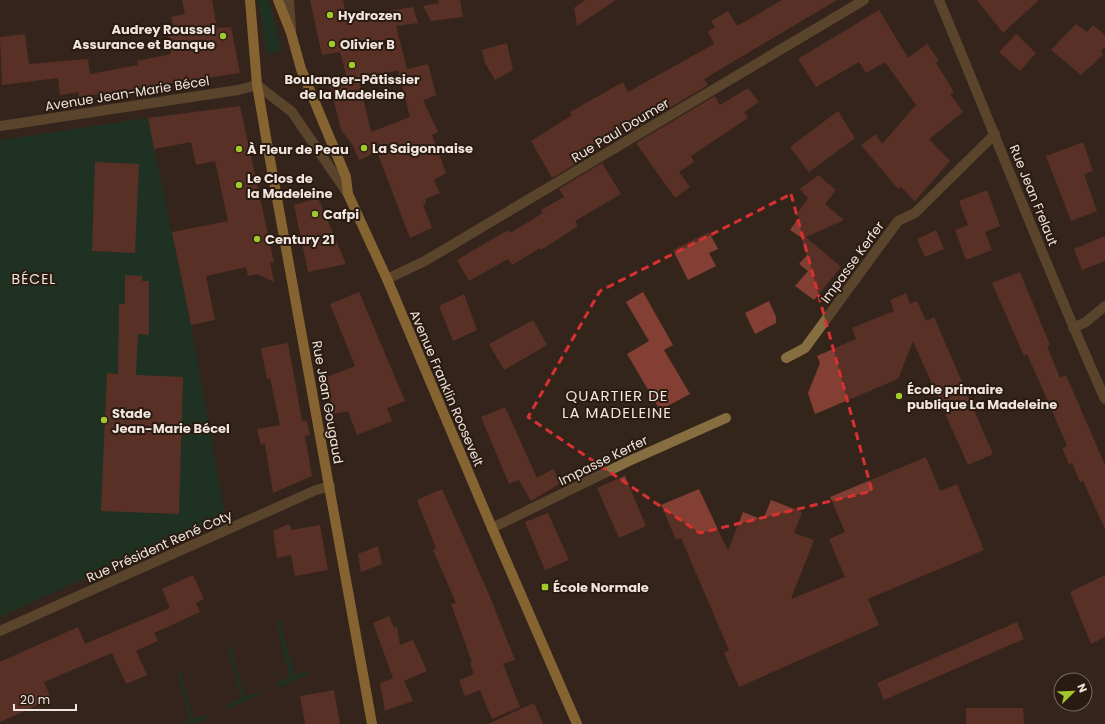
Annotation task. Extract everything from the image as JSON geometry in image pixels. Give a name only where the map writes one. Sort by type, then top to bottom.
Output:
[{"type":"main road","name":"Rue Jean Gougaud","points":[[250,0],[257,85],[372,724]]},
{"type":"main road","points":[[278,0],[291,33],[301,69],[346,177],[348,194]]},
{"type":"main road","name":"Avenue Franklin Roosevelt","points":[[348,194],[387,279],[492,528],[577,724]]},
{"type":"street","points":[[289,0],[291,33]]},
{"type":"street","name":"Rue Paul Doumer","points":[[387,279],[419,264],[864,0]]},
{"type":"street","name":"Rue Jean Frelaut","points":[[939,0],[1073,328],[1105,399]]},
{"type":"street","name":"Avenue Jean-Marie Bécel","points":[[0,126],[238,90],[257,85]]},
{"type":"street","name":"Avenue Franklin Roosevelt","points":[[257,85],[292,112],[348,194]]},
{"type":"street","name":"Impasse Kerfer","points":[[786,358],[805,348],[898,221],[915,213],[995,134]]},
{"type":"street","points":[[1073,328],[1086,322],[1105,306]]},
{"type":"street","name":"Impasse Kerfer","points":[[492,528],[630,461],[726,418]]},
{"type":"street","name":"Rue Président René Coty","points":[[0,631],[330,486]]},
{"type":"highlighted area","points":[[791,194],[872,491],[700,533],[528,417],[600,291]]},
{"type":"green space","points":[[258,0],[269,0],[281,48],[274,53],[269,54],[266,48]]},
{"type":"green space","name":"Stade Jean-Marie Bécel","points":[[148,118],[191,325],[225,515],[0,617],[0,140]]},
{"type":"green space","points":[[279,620],[295,675],[306,671],[310,673],[279,687],[276,686],[278,682],[290,677],[276,622]]},
{"type":"green space","points":[[231,646],[244,697],[257,693],[259,695],[227,709],[225,706],[241,698],[228,647]]},
{"type":"green space","points":[[181,672],[193,719],[205,715],[208,718],[193,724],[183,724],[190,721],[178,674]]},
{"type":"building","points":[[182,0],[212,0],[217,28],[231,27],[240,73],[79,97],[78,92],[60,95],[58,78],[2,85],[0,37],[25,34],[29,64],[88,59],[90,74],[138,65],[137,61],[171,54],[168,35],[175,33],[171,17],[185,14]]},
{"type":"building","points":[[310,0],[343,0],[347,18],[413,7],[418,23],[396,26],[407,69],[428,64],[436,95],[423,100],[438,132],[432,135],[446,173],[434,180],[440,193],[425,199],[426,203],[423,205],[432,228],[410,238],[377,152],[359,160],[352,144],[341,130],[330,86],[348,82],[340,52],[322,55]],"holes":[[[398,70],[410,117],[371,132],[359,80]]]},
{"type":"building","points":[[438,0],[460,0],[463,17],[431,21],[423,6],[439,3]]},
{"type":"building","points":[[585,0],[616,0],[577,26],[574,8]]},
{"type":"building","points":[[782,0],[837,0],[704,79],[708,85],[628,133],[624,126],[591,146],[595,152],[552,178],[531,141],[572,115],[570,112],[623,82],[628,92],[714,44],[708,32],[715,27],[711,21],[728,11],[737,26]]},
{"type":"building","points":[[977,0],[1039,0],[1003,33]]},
{"type":"building","points":[[879,10],[908,58],[927,44],[939,61],[936,63],[954,92],[950,94],[963,112],[929,139],[950,161],[915,201],[901,187],[898,189],[861,145],[876,134],[882,144],[916,105],[885,62],[866,73],[859,62],[816,87],[798,59]]},
{"type":"building","points":[[1076,24],[1087,32],[1093,25],[1105,35],[1105,47],[1101,51],[1103,55],[1081,75],[1051,50]]},
{"type":"building","points":[[1016,34],[1036,53],[1020,71],[999,52]]},
{"type":"building","points":[[507,43],[513,70],[495,80],[485,63],[482,50]]},
{"type":"building","points":[[748,88],[759,102],[744,112],[748,118],[691,156],[694,162],[679,172],[690,187],[675,198],[636,143],[715,96],[720,105]]},
{"type":"building","points":[[240,106],[274,262],[270,263],[274,282],[257,274],[248,276],[246,267],[206,276],[215,320],[191,325],[172,232],[228,221],[215,161],[196,165],[191,142],[154,149],[148,118]]},
{"type":"building","points":[[838,111],[855,138],[809,172],[790,147]]},
{"type":"building","points":[[1083,142],[1093,171],[1084,174],[1097,211],[1071,221],[1046,156]]},
{"type":"building","points":[[95,162],[139,164],[135,253],[92,251]]},
{"type":"building","points":[[602,163],[621,194],[575,221],[578,226],[541,250],[540,248],[512,265],[508,259],[469,281],[457,260],[508,230],[510,233],[543,213],[541,210],[564,197],[559,189]]},
{"type":"building","points":[[818,175],[836,190],[825,204],[844,220],[806,237],[841,267],[814,300],[795,286],[808,271],[799,264],[807,255],[802,238],[790,230],[799,217],[796,215],[808,198],[800,189]]},
{"type":"building","points":[[987,190],[1000,226],[985,232],[992,250],[966,260],[955,230],[968,225],[959,201]]},
{"type":"building","points":[[318,198],[346,264],[308,272],[294,205]]},
{"type":"building","points":[[936,230],[944,249],[925,257],[917,239]]},
{"type":"building","points":[[709,232],[718,249],[709,253],[716,266],[688,280],[673,250]]},
{"type":"building","points":[[1105,236],[1105,261],[1082,270],[1074,249]]},
{"type":"building","points":[[1020,272],[1050,345],[1047,346],[1060,378],[1066,375],[1105,465],[1105,529],[1083,481],[1080,482],[1072,463],[1069,464],[1062,448],[1067,446],[1027,354],[1024,356],[992,283]]},
{"type":"building","points":[[125,275],[142,276],[142,281],[149,281],[149,335],[138,334],[136,375],[183,377],[179,514],[101,511],[107,373],[118,374],[119,304],[125,304]]},
{"type":"building","points":[[359,292],[405,401],[387,408],[392,421],[357,435],[348,411],[333,414],[327,377],[355,366],[330,304]]},
{"type":"building","points":[[643,292],[673,345],[664,350],[690,394],[660,410],[627,354],[649,341],[626,302]]},
{"type":"building","points":[[906,293],[910,304],[917,301],[926,321],[934,317],[993,454],[968,465],[913,341],[898,379],[815,414],[808,393],[820,363],[817,356],[856,339],[852,328],[894,311],[890,300]]},
{"type":"building","points":[[464,294],[477,330],[453,341],[439,306]]},
{"type":"building","points":[[769,301],[776,317],[776,323],[755,334],[745,313]]},
{"type":"building","points":[[533,320],[547,345],[504,370],[489,344]]},
{"type":"building","points":[[288,343],[302,421],[307,421],[310,435],[305,436],[312,476],[273,493],[265,444],[261,445],[257,429],[280,425],[270,378],[267,379],[261,348]]},
{"type":"building","points":[[505,407],[537,478],[553,469],[561,483],[531,501],[519,480],[509,484],[481,417]]},
{"type":"building","points":[[926,457],[940,491],[957,484],[984,550],[868,599],[879,625],[739,687],[724,653],[729,650],[681,538],[676,540],[661,505],[699,489],[728,551],[743,512],[763,520],[771,500],[802,512],[794,533],[814,540],[791,599],[845,577],[829,539],[845,532],[830,497]]},
{"type":"building","points":[[625,476],[646,526],[619,538],[597,488]]},
{"type":"building","points":[[442,489],[488,592],[515,660],[503,664],[520,707],[492,719],[480,690],[465,696],[459,680],[474,674],[470,663],[472,662],[451,604],[456,603],[433,550],[436,548],[417,500]]},
{"type":"building","points":[[548,513],[569,560],[545,570],[525,522]]},
{"type":"building","points":[[289,524],[292,530],[320,525],[328,570],[295,576],[291,555],[277,558],[273,531]]},
{"type":"building","points":[[378,546],[382,564],[361,572],[358,554]]},
{"type":"building","points":[[193,575],[204,599],[196,603],[200,612],[154,633],[158,641],[136,651],[147,675],[126,684],[112,653],[44,682],[51,699],[0,722],[0,662],[78,627],[85,644],[170,608],[162,589]]},
{"type":"building","points":[[1105,575],[1105,637],[1091,644],[1070,592]]},
{"type":"building","points":[[389,616],[394,628],[397,626],[400,645],[413,640],[427,671],[404,681],[413,701],[385,711],[380,683],[393,678],[373,623]]},
{"type":"building","points":[[1017,622],[1024,639],[884,700],[877,683]]},
{"type":"building","points":[[334,690],[340,724],[305,724],[300,696]]},
{"type":"building","points":[[534,703],[543,724],[488,724]]},
{"type":"building","points":[[966,708],[1023,708],[1024,724],[966,724]]},
{"type":"place","name":"Hydrozen","points":[[330,15]]},
{"type":"place","name":"Audrey Roussel Assurance et Banque","points":[[223,36]]},
{"type":"place","name":"Olivier B","points":[[332,44]]},
{"type":"place","name":"Boulanger-Pâtissier de la Madeleine","points":[[352,65]]},
{"type":"place","name":"La Saigonnaise","points":[[364,148]]},
{"type":"place","name":"À Fleur de Peau","points":[[239,149]]},
{"type":"place","name":"Le Clos de la Madeleine","points":[[239,185]]},
{"type":"place","name":"Cafpi","points":[[315,214]]},
{"type":"place","name":"Century 21","points":[[257,239]]},
{"type":"place","name":"École primaire publique La Madeleine","points":[[899,396]]},
{"type":"place","name":"Stade Jean-Marie Bécel","points":[[104,420]]},
{"type":"place","name":"École Normale","points":[[545,587]]},
{"type":"district","name":"BÉCEL","points":[[34,279]]},
{"type":"district","name":"QUARTIER DE LA MADELEINE","points":[[617,404]]}]
